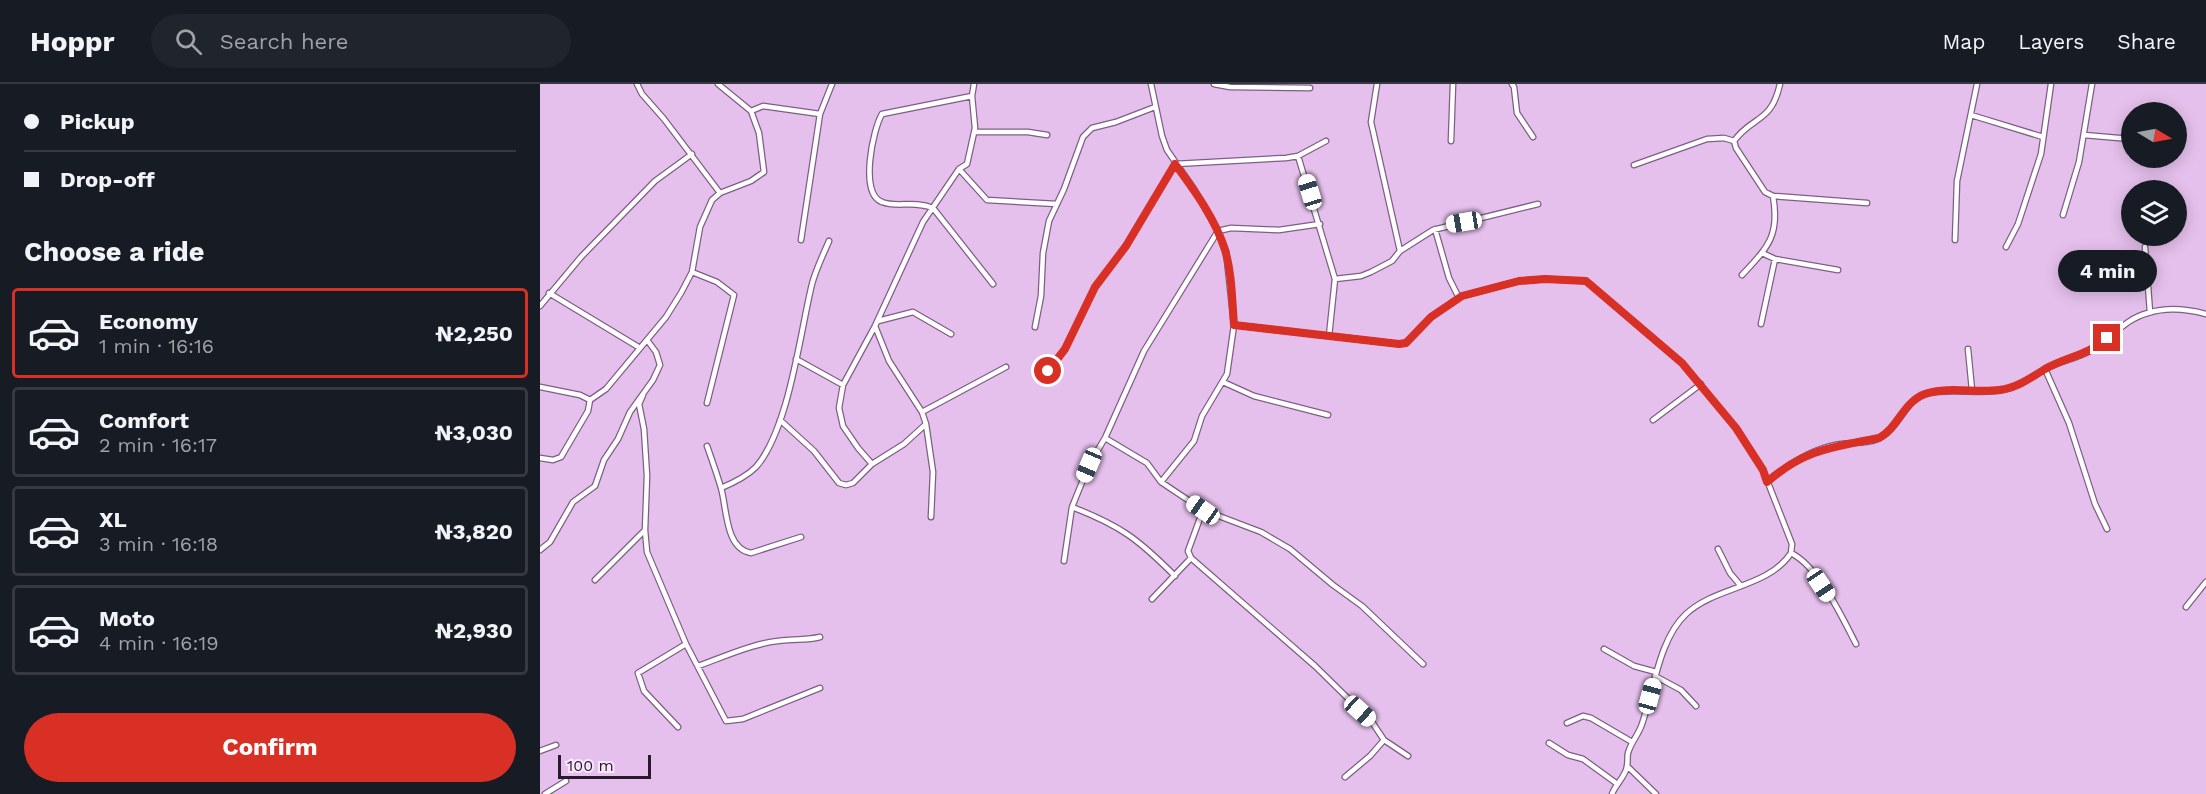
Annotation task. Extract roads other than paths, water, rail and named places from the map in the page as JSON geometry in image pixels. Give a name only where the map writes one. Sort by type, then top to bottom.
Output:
[{"type":"street","points":[[637,84],[642,94],[692,154],[720,193]]},
{"type":"street","points":[[540,458],[554,460],[561,457],[588,411],[591,400],[606,389],[666,317],[692,272],[700,227],[712,200],[720,193],[751,181],[765,172],[759,133],[751,111],[718,84]]},
{"type":"street","points":[[801,240],[820,114],[832,84]]},
{"type":"street","points":[[872,464],[843,426],[839,408],[843,385],[876,324],[920,228],[959,169],[967,164],[974,132],[972,96],[974,84]]},
{"type":"street","points":[[1151,84],[1162,136],[1175,164],[1194,189],[1218,231],[1226,251],[1234,325],[1231,359],[1223,382],[1202,416],[1194,441],[1161,482]]},
{"type":"street","points":[[1214,84],[1230,87],[1310,88]]},
{"type":"street","points":[[1377,84],[1371,122],[1400,251]]},
{"type":"street","points":[[1451,141],[1453,84]]},
{"type":"street","points":[[1512,84],[1517,112],[1533,137]]},
{"type":"street","points":[[1734,141],[1772,109],[1780,84]]},
{"type":"street","points":[[1955,240],[1957,181],[1977,84]]},
{"type":"street","points":[[2006,247],[2018,224],[2041,154],[2051,84]]},
{"type":"street","points":[[2063,215],[2085,135],[2092,84]]},
{"type":"street","points":[[972,96],[882,114],[870,152],[869,168],[874,196],[882,203],[922,204],[933,208],[993,284]]},
{"type":"street","points":[[751,111],[763,106],[820,114]]},
{"type":"street","points":[[1035,327],[1041,296],[1045,238],[1049,221],[1088,130],[1155,107]]},
{"type":"street","points":[[1971,115],[2043,137]]},
{"type":"street","points":[[974,132],[1028,132],[1047,135]]},
{"type":"street","points":[[2085,135],[2121,138]]},
{"type":"street","points":[[1634,165],[1707,139],[1724,138],[1734,141]]},
{"type":"street","points":[[1175,164],[1269,160],[1298,156],[1326,141]]},
{"type":"street","points":[[1734,141],[1736,148],[1765,192],[1773,196],[1867,203]]},
{"type":"street","points":[[540,306],[549,293],[655,181],[692,154]]},
{"type":"street","points":[[1298,156],[1335,279],[1329,336]]},
{"type":"street","points":[[1048,371],[1065,349],[1095,287],[1126,246],[1175,164]]},
{"type":"street","points":[[959,169],[987,200],[1057,204]]},
{"type":"street","points":[[1742,276],[1770,242],[1776,224],[1773,196]]},
{"type":"street","points":[[1335,279],[1361,276],[1371,272],[1392,261],[1400,251],[1416,239],[1435,229],[1480,220],[1538,204]]},
{"type":"street","points":[[1065,561],[1071,507],[1089,465],[1144,351],[1218,231],[1231,228],[1279,230],[1320,224]]},
{"type":"street","points":[[1435,229],[1449,278],[1459,298]]},
{"type":"street","points":[[721,488],[755,468],[767,450],[780,420],[796,359],[812,282],[829,241]]},
{"type":"street","points":[[2145,247],[2150,312]]},
{"type":"street","points":[[1762,253],[1775,259],[1838,270]]},
{"type":"street","points":[[1761,324],[1775,259]]},
{"type":"street","points":[[692,272],[717,282],[734,295],[707,403]]},
{"type":"street","points":[[1234,325],[1399,344],[1406,343],[1431,317],[1459,298],[1519,281],[1545,279],[1586,281],[1682,363],[1701,384],[1736,428],[1763,470],[1792,544],[1791,553],[1773,572],[1719,594],[1685,615],[1671,637],[1656,674],[1641,726],[1627,754],[1627,766],[1612,794]]},
{"type":"street","points":[[549,293],[640,348]]},
{"type":"street","points":[[1767,482],[1781,470],[1819,450],[1886,435],[1913,401],[1926,394],[2003,390],[2016,386],[2045,369],[2091,351],[2120,326],[2150,312],[2177,309],[2206,314]]},
{"type":"street","points":[[876,324],[913,312],[951,334]]},
{"type":"street","points":[[876,324],[889,361],[922,412],[926,424],[933,472],[931,517]]},
{"type":"street","points":[[647,340],[656,352],[660,364],[639,404],[644,429],[648,476],[645,530],[647,552],[686,644],[726,721],[743,719],[820,688]]},
{"type":"street","points":[[1968,350],[1972,390]]},
{"type":"street","points":[[796,359],[843,385]]},
{"type":"street","points":[[922,412],[1006,367]]},
{"type":"street","points":[[2045,369],[2069,423],[2095,504],[2106,529]]},
{"type":"street","points":[[1223,382],[1254,396],[1328,415]]},
{"type":"street","points":[[1653,420],[1701,384]]},
{"type":"street","points":[[540,387],[580,395],[591,400]]},
{"type":"street","points":[[540,550],[550,542],[573,502],[595,486],[604,460],[618,439],[630,412],[643,395]]},
{"type":"street","points":[[780,420],[814,451],[839,483],[846,485],[853,483],[872,464],[904,444],[926,424]]},
{"type":"street","points":[[1104,438],[1147,463],[1161,482],[1203,510],[1261,532],[1290,549],[1362,606],[1423,664]]},
{"type":"street","points":[[707,446],[721,488],[727,521],[737,546],[743,552],[752,553],[801,537]]},
{"type":"street","points":[[1071,507],[1103,519],[1129,533],[1175,576]]},
{"type":"street","points":[[1203,510],[1188,551],[1191,558],[1316,666],[1372,722],[1384,740],[1408,756]]},
{"type":"street","points":[[595,580],[645,530]]},
{"type":"street","points":[[1718,549],[1741,586]]},
{"type":"street","points":[[1791,553],[1810,568],[1842,616],[1856,644]]},
{"type":"street","points":[[1152,599],[1191,558]]},
{"type":"street","points":[[2186,607],[2206,582]]},
{"type":"street","points":[[698,666],[751,648],[788,640],[804,642],[820,637]]},
{"type":"street","points":[[678,727],[644,691],[638,673],[686,644]]},
{"type":"street","points":[[1604,649],[1634,666],[1656,674],[1689,696],[1696,706]]},
{"type":"street","points":[[1567,723],[1583,716],[1591,717],[1632,742]]},
{"type":"street","points":[[1345,777],[1370,756],[1384,740]]},
{"type":"street","points":[[1549,742],[1568,755],[1583,759],[1616,783]]},
{"type":"street","points":[[540,752],[556,745]]},
{"type":"street","points":[[1627,766],[1656,794]]},
{"type":"street","points":[[545,794],[566,781]]}]
